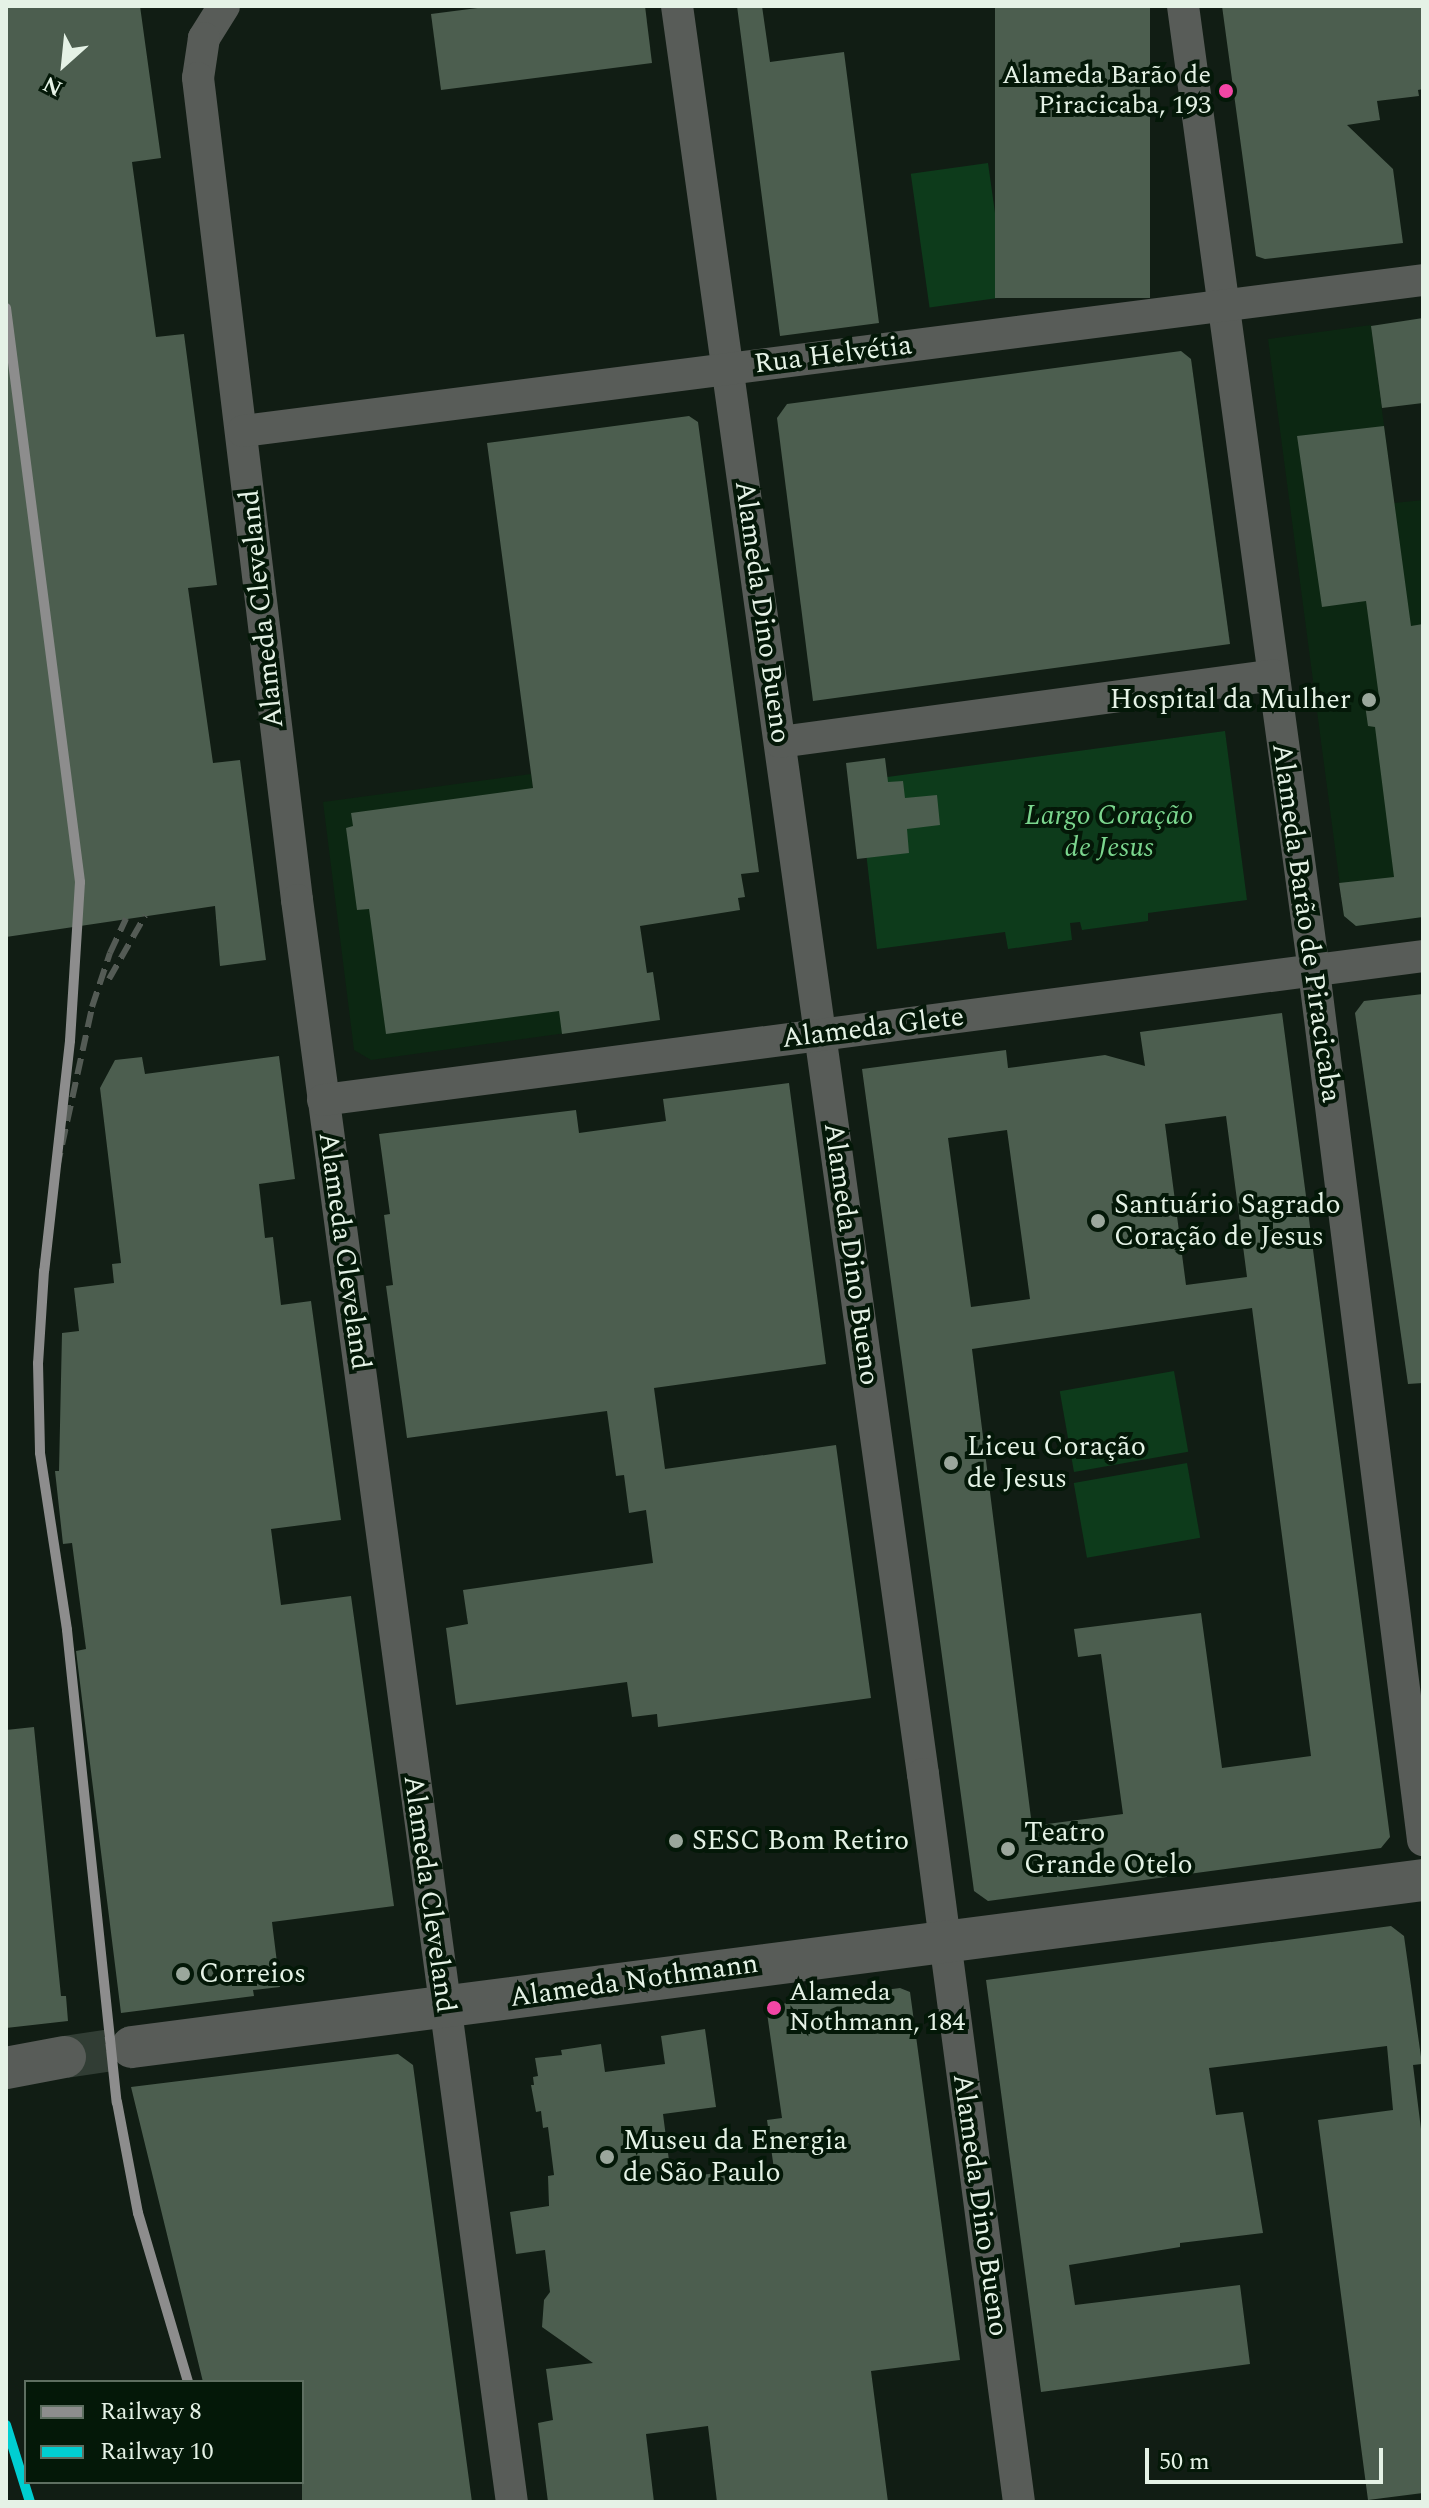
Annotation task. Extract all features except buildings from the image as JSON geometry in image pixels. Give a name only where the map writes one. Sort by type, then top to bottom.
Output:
[{"type":"street","name":"Alameda Cleveland","points":[[224,6],[204,38],[198,78],[243,431],[259,606],[512,2502]]},
{"type":"street","name":"Alameda Dino Bueno","points":[[677,6],[821,1035],[1019,2502]]},
{"type":"street","name":"Alameda Barão de Piracicaba","points":[[1183,6],[1314,971],[1423,1840]]},
{"type":"street","name":"Rua Helvétia","points":[[243,431],[1423,280]]},
{"type":"street","points":[[780,742],[1273,675]]},
{"type":"street","name":"Alameda Glete","points":[[323,1100],[1423,956]]},
{"type":"street","name":"Alameda Nothmann","points":[[132,2047],[1423,1880]]},
{"type":"street","points":[[6,2068],[65,2057]]},
{"type":"shaded area","name":"Hospital da Mulher","points":[[1371,325],[1394,503],[1423,500],[1423,917],[1356,926],[1344,916],[1268,339]]},
{"type":"shaded area","points":[[531,774],[566,1033],[371,1060],[354,1050],[323,802]]},
{"type":"green space","points":[[988,163],[1007,297],[930,308],[911,174]]},
{"type":"green space","name":"Largo Coração de Jesus","points":[[1225,731],[1247,900],[1148,913],[1148,921],[1082,930],[1080,922],[1070,923],[1072,940],[1008,949],[1005,932],[877,949],[858,781]]},
{"type":"green space","points":[[1174,1371],[1188,1452],[1074,1472],[1060,1391]]},
{"type":"green space","points":[[1187,1463],[1200,1538],[1087,1558],[1074,1483]]},
{"type":"tunnel","points":[[65,2057],[132,2047]]},
{"type":"railway","points":[[109,979],[145,916]]},
{"type":"railway","points":[[57,1168],[92,1007],[110,953],[126,919]]},
{"type":"rail line","name":"8","points":[[6,308],[80,882],[70,1041],[44,1271],[38,1363],[40,1453],[67,1630],[117,2102],[138,2213],[187,2380]]},
{"type":"rail line","name":"10","points":[[6,2425],[24,2483]]},
{"type":"rail line","name":"10","points":[[24,2484],[30,2502]]},
{"type":"place","name":"Alameda Barão de Piracicaba, 193","points":[[1226,91]]},
{"type":"place","name":"Hospital da Mulher","points":[[1369,700]]},
{"type":"place","name":"Santuário Sagrado Coração de Jesus","points":[[1098,1221]]},
{"type":"place","name":"Liceu Coração de Jesus","points":[[951,1463]]},
{"type":"place","name":"SESC Bom Retiro","points":[[676,1841]]},
{"type":"place","name":"Teatro Grande Otelo","points":[[1008,1849]]},
{"type":"place","name":"Correios","points":[[183,1974]]},
{"type":"place","name":"Alameda Nothmann, 184","points":[[774,2008]]},
{"type":"place","name":"Museu da Energia de São Paulo","points":[[607,2157]]}]
